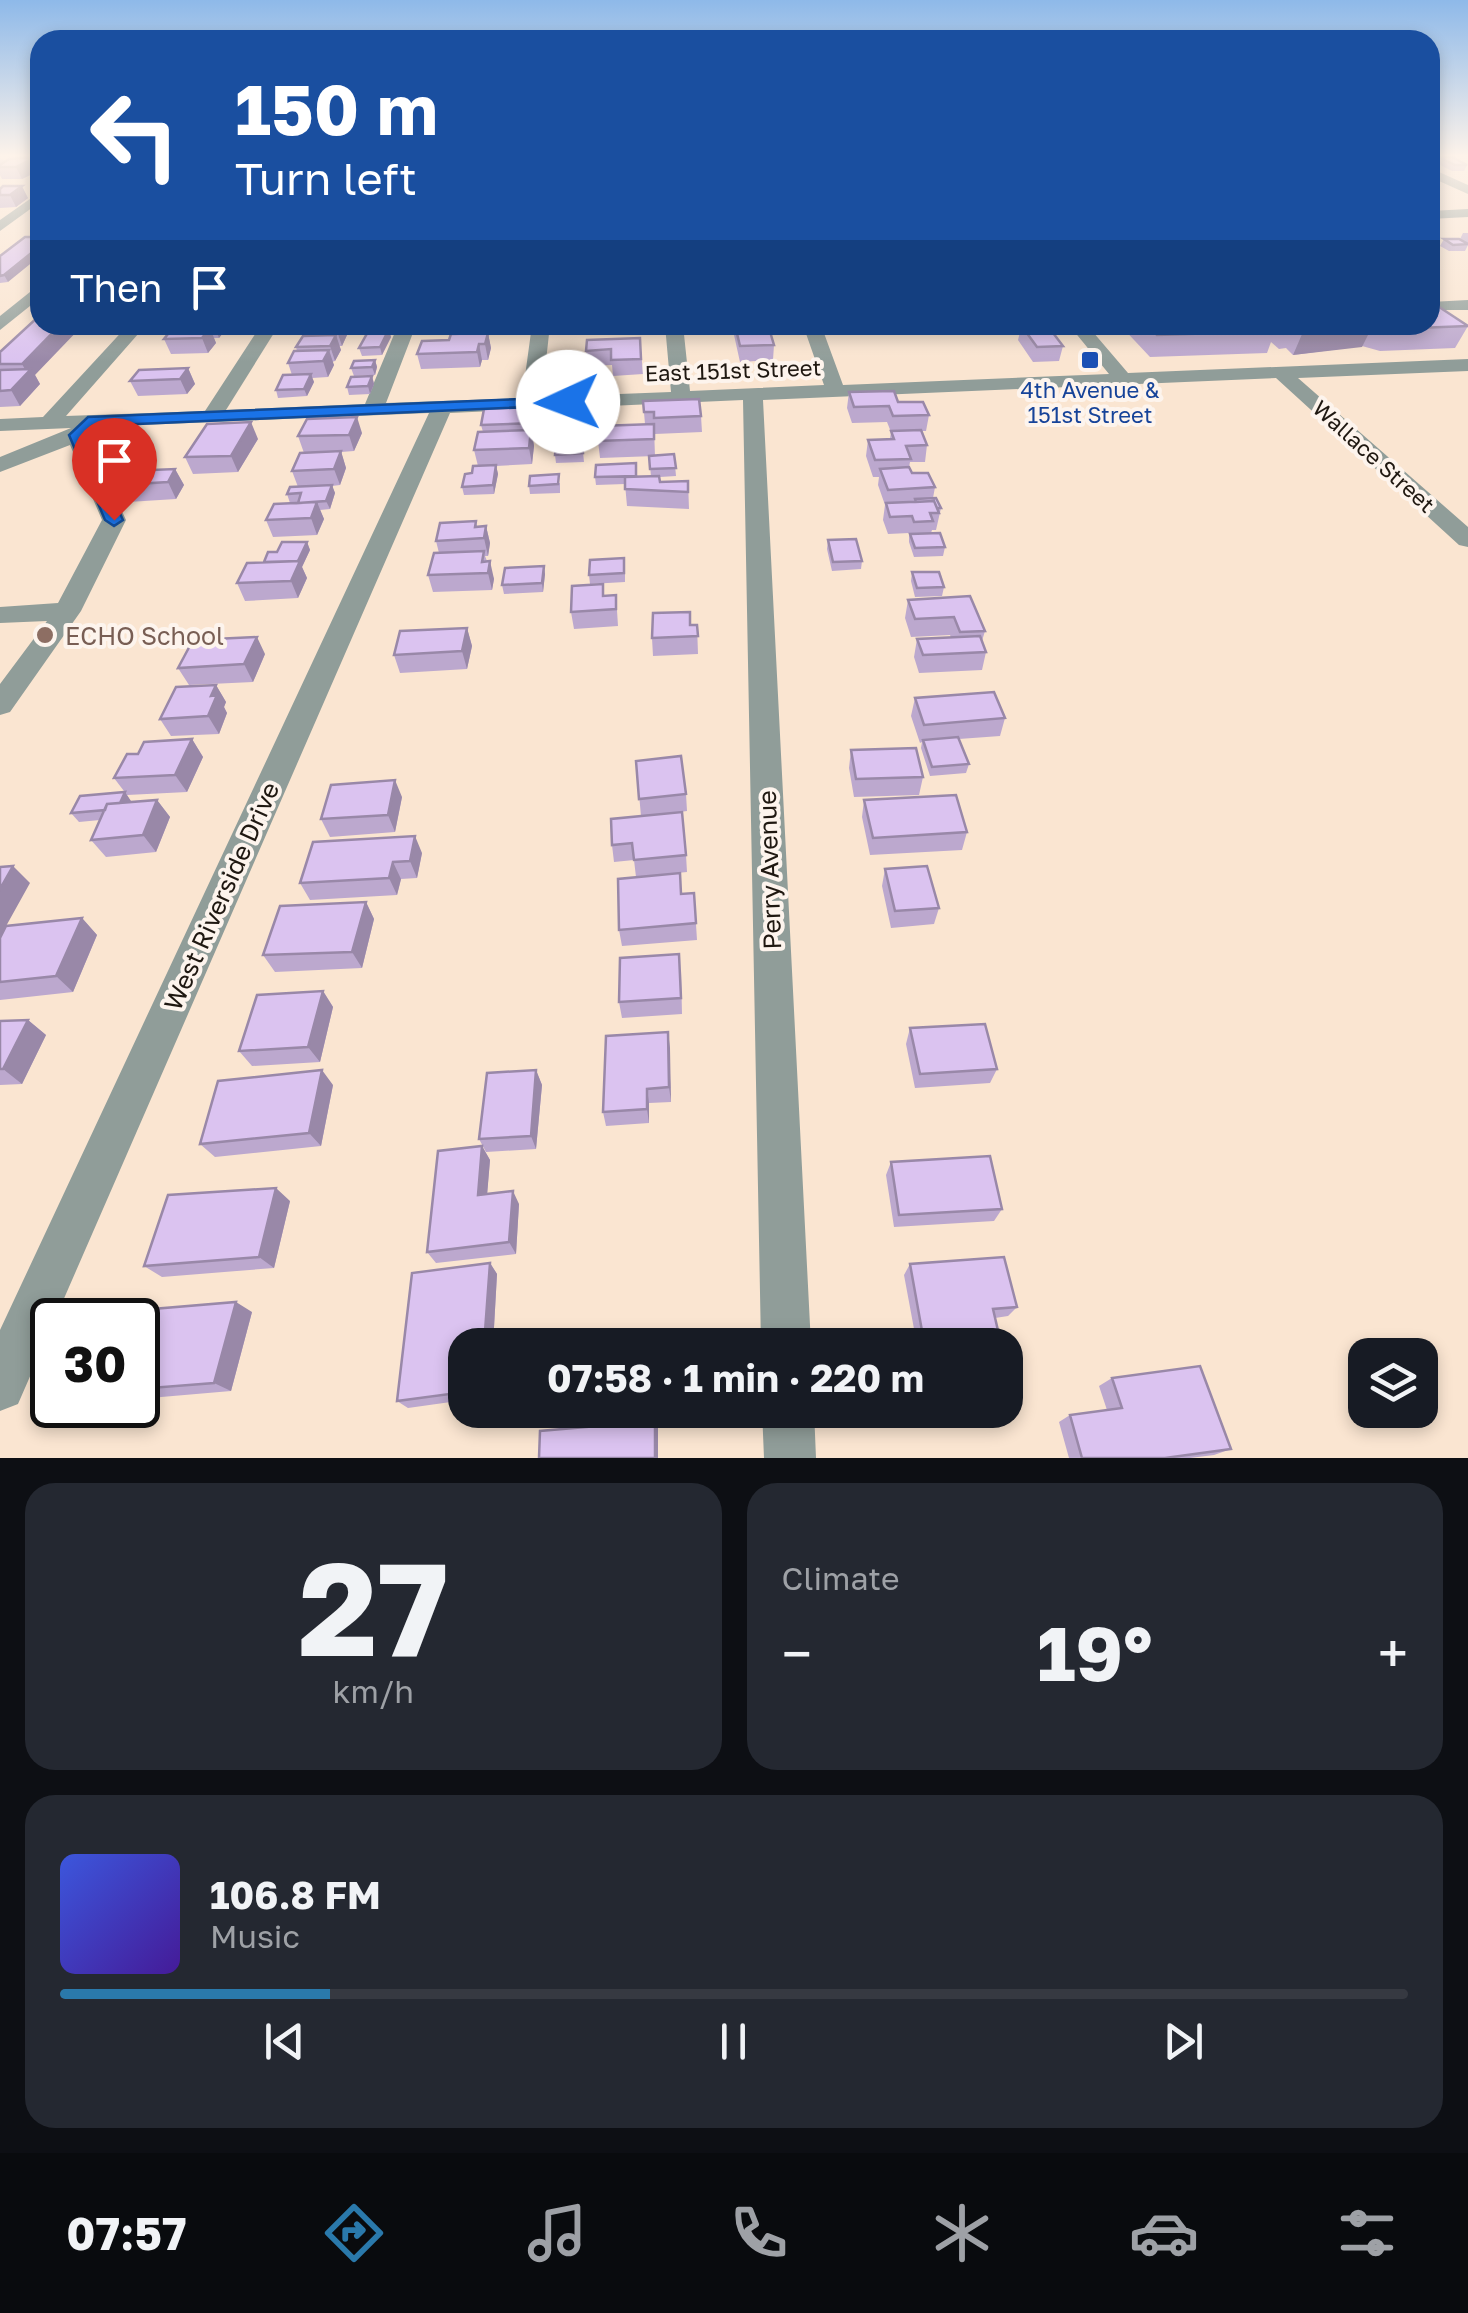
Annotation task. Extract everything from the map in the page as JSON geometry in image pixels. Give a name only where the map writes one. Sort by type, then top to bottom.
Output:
[{"type":"street","points":[[0,325],[30,298]]},
{"type":"street","points":[[0,304],[24,304]]},
{"type":"street","points":[[1440,304],[1468,305]]},
{"type":"street","points":[[1440,310],[1468,328]]},
{"type":"street","points":[[49,423],[128,335]]},
{"type":"street","points":[[212,416],[264,335]]},
{"type":"street","points":[[373,410],[403,335]]},
{"type":"street","points":[[531,403],[540,335]]},
{"type":"street","points":[[675,335],[681,397]]},
{"type":"street","points":[[816,335],[836,391]]},
{"type":"street","points":[[1086,335],[1123,379]]},
{"type":"street","name":"East 151st Street","points":[[0,425],[49,423],[82,428],[212,416],[1468,365]]},
{"type":"street","name":"Wallace Street","points":[[1280,372],[1468,540]]},
{"type":"street","name":"Perry Avenue","points":[[753,394],[785,1328]]},
{"type":"street","name":"West Riverside Drive","points":[[0,1386],[442,407]]},
{"type":"street","points":[[0,465],[82,428],[114,520],[98,562],[68,611],[0,706]]},
{"type":"street","points":[[0,615],[68,611]]},
{"type":"street","points":[[789,1428],[790,1458]]},
{"type":"building","points":[[30,237],[30,254],[0,276],[0,256]]},
{"type":"building","points":[[1444,239],[1459,239],[1468,244],[1453,245]]},
{"type":"building","points":[[1440,308],[1468,326],[1440,327]]},
{"type":"building","points":[[30,324],[30,335],[50,335],[22,364],[0,364],[0,352]]},
{"type":"building","points":[[167,335],[204,335],[202,338],[164,339]]},
{"type":"building","points":[[336,335],[330,346],[296,347],[303,336]]},
{"type":"building","points":[[366,335],[386,335],[380,347],[359,348]]},
{"type":"building","points":[[451,335],[487,335],[477,352],[417,354],[422,341],[449,340]]},
{"type":"building","points":[[737,335],[771,335],[774,345],[740,346]]},
{"type":"building","points":[[1028,335],[1055,335],[1063,346],[1037,347]]},
{"type":"building","points":[[640,338],[641,359],[611,360],[611,349],[586,351],[587,340]]},
{"type":"building","points":[[329,350],[323,361],[288,363],[294,351]]},
{"type":"building","points":[[375,360],[372,367],[351,368],[354,361]]},
{"type":"building","points":[[188,368],[180,379],[130,381],[139,370]]},
{"type":"building","points":[[31,369],[11,390],[0,391],[0,370]]},
{"type":"building","points":[[311,374],[304,389],[276,390],[283,375]]},
{"type":"building","points":[[372,376],[368,386],[347,387],[351,377]]},
{"type":"building","points":[[894,391],[898,402],[923,402],[929,415],[893,416],[889,406],[854,407],[849,392]]},
{"type":"building","points":[[699,399],[701,416],[654,418],[654,412],[644,412],[643,401]]},
{"type":"building","points":[[525,407],[525,412],[535,411],[534,423],[481,425],[484,409]]},
{"type":"building","points":[[357,417],[349,435],[298,436],[307,419]]},
{"type":"building","points":[[251,422],[231,456],[185,457],[207,424]]},
{"type":"building","points":[[654,424],[654,439],[598,441],[599,426]]},
{"type":"building","points":[[531,430],[529,448],[474,450],[478,432]]},
{"type":"building","points":[[921,430],[927,445],[906,446],[911,459],[875,460],[868,440],[894,439],[891,431]]},
{"type":"building","points":[[582,442],[583,453],[555,455],[556,443]]},
{"type":"building","points":[[341,451],[334,469],[292,471],[300,453]]},
{"type":"building","points":[[674,454],[676,468],[650,469],[649,456]]},
{"type":"building","points":[[636,463],[636,476],[595,477],[596,465]]},
{"type":"building","points":[[496,465],[493,485],[462,487],[465,474],[472,473],[473,466]]},
{"type":"building","points":[[909,467],[912,473],[928,473],[935,487],[888,490],[880,469]]},
{"type":"building","points":[[175,469],[168,482],[119,485],[128,471]]},
{"type":"building","points":[[559,474],[558,484],[529,486],[530,476]]},
{"type":"building","points":[[659,476],[660,482],[688,481],[688,492],[625,489],[625,477]]},
{"type":"building","points":[[332,485],[326,501],[298,503],[301,493],[287,494],[290,487]]},
{"type":"building","points":[[936,498],[941,508],[934,501],[915,499]]},
{"type":"building","points":[[934,501],[939,513],[930,513],[933,521],[914,522],[912,516],[890,517],[886,503]]},
{"type":"building","points":[[317,502],[311,518],[266,520],[274,504]]},
{"type":"building","points":[[476,521],[475,527],[486,526],[484,538],[436,541],[440,523]]},
{"type":"building","points":[[940,533],[945,547],[915,548],[910,534]]},
{"type":"building","points":[[856,539],[862,561],[833,562],[828,540]]},
{"type":"building","points":[[282,542],[307,542],[298,561],[264,562],[268,552],[277,552]]},
{"type":"building","points":[[484,551],[482,562],[490,561],[488,573],[428,575],[434,553]]},
{"type":"building","points":[[624,558],[624,573],[589,575],[590,560]]},
{"type":"building","points":[[300,561],[291,581],[237,583],[247,563]]},
{"type":"building","points":[[544,566],[542,583],[502,585],[505,568]]},
{"type":"building","points":[[912,572],[939,572],[944,587],[917,588]]},
{"type":"building","points":[[603,584],[603,596],[616,595],[616,609],[571,612],[572,586]]},
{"type":"building","points":[[970,596],[985,631],[960,632],[954,617],[915,619],[908,600]]},
{"type":"building","points":[[690,612],[690,625],[697,625],[698,636],[652,638],[653,613]]},
{"type":"building","points":[[467,628],[462,651],[394,655],[400,631]]},
{"type":"building","points":[[980,636],[986,652],[923,655],[917,639]]},
{"type":"building","points":[[257,637],[244,664],[178,668],[193,640]]},
{"type":"building","points":[[216,685],[211,696],[217,695],[208,716],[160,719],[176,687]]},
{"type":"building","points":[[994,692],[1005,718],[924,725],[915,698]]},
{"type":"building","points":[[958,737],[969,764],[932,767],[923,740]]},
{"type":"building","points":[[192,739],[175,775],[114,778],[127,754],[138,754],[144,742]]},
{"type":"building","points":[[916,748],[923,777],[856,779],[851,750]]},
{"type":"building","points":[[681,756],[686,794],[639,799],[636,761]]},
{"type":"building","points":[[395,780],[388,815],[321,819],[331,785]]},
{"type":"building","points":[[125,792],[120,803],[107,804],[105,810],[71,813],[80,796]]},
{"type":"building","points":[[956,795],[967,832],[873,838],[864,800]]},
{"type":"building","points":[[157,800],[143,835],[91,840],[107,804]]},
{"type":"building","points":[[682,812],[686,855],[634,860],[632,843],[612,845],[611,819]]},
{"type":"building","points":[[415,836],[410,861],[393,862],[389,878],[300,883],[313,842]]},
{"type":"building","points":[[13,866],[0,889],[0,867]]},
{"type":"building","points":[[927,866],[939,908],[895,911],[885,869]]},
{"type":"building","points":[[680,873],[681,894],[694,893],[696,923],[619,930],[618,879]]},
{"type":"building","points":[[366,902],[352,952],[263,955],[280,906]]},
{"type":"building","points":[[82,918],[56,976],[0,982],[0,938],[6,926]]},
{"type":"building","points":[[679,954],[681,998],[619,1002],[620,958]]},
{"type":"building","points":[[323,991],[308,1047],[239,1051],[257,995]]},
{"type":"building","points":[[28,1020],[3,1069],[0,1069],[0,1021]]},
{"type":"building","points":[[985,1024],[997,1069],[920,1074],[910,1028]]},
{"type":"building","points":[[668,1032],[669,1087],[647,1089],[647,1109],[603,1112],[606,1036]]},
{"type":"building","points":[[322,1070],[309,1133],[200,1144],[218,1081]]},
{"type":"building","points":[[536,1070],[531,1136],[479,1139],[487,1073]]},
{"type":"building","points":[[482,1146],[478,1195],[513,1191],[509,1242],[427,1252],[438,1151]]},
{"type":"building","points":[[990,1156],[1002,1209],[899,1215],[891,1162]]},
{"type":"building","points":[[276,1188],[259,1257],[144,1266],[168,1195]]},
{"type":"building","points":[[1004,1257],[1017,1307],[993,1309],[997,1328],[921,1328],[910,1264]]},
{"type":"building","points":[[490,1263],[485,1328],[448,1328],[448,1394],[397,1401],[412,1273]]},
{"type":"building","points":[[236,1302],[214,1383],[160,1387],[160,1308]]},
{"type":"building","points":[[1200,1366],[1231,1449],[1165,1458],[1082,1458],[1070,1415],[1122,1408],[1112,1378]]},
{"type":"building","points":[[655,1428],[655,1458],[539,1458],[540,1431]]},
{"type":"place","name":"4th Avenue & 151st Street","points":[[1090,360]]},
{"type":"place","name":"ECHO School","points":[[45,635]]},
{"type":"route","points":[[114,520],[76,435],[88,421],[568,402]]}]
